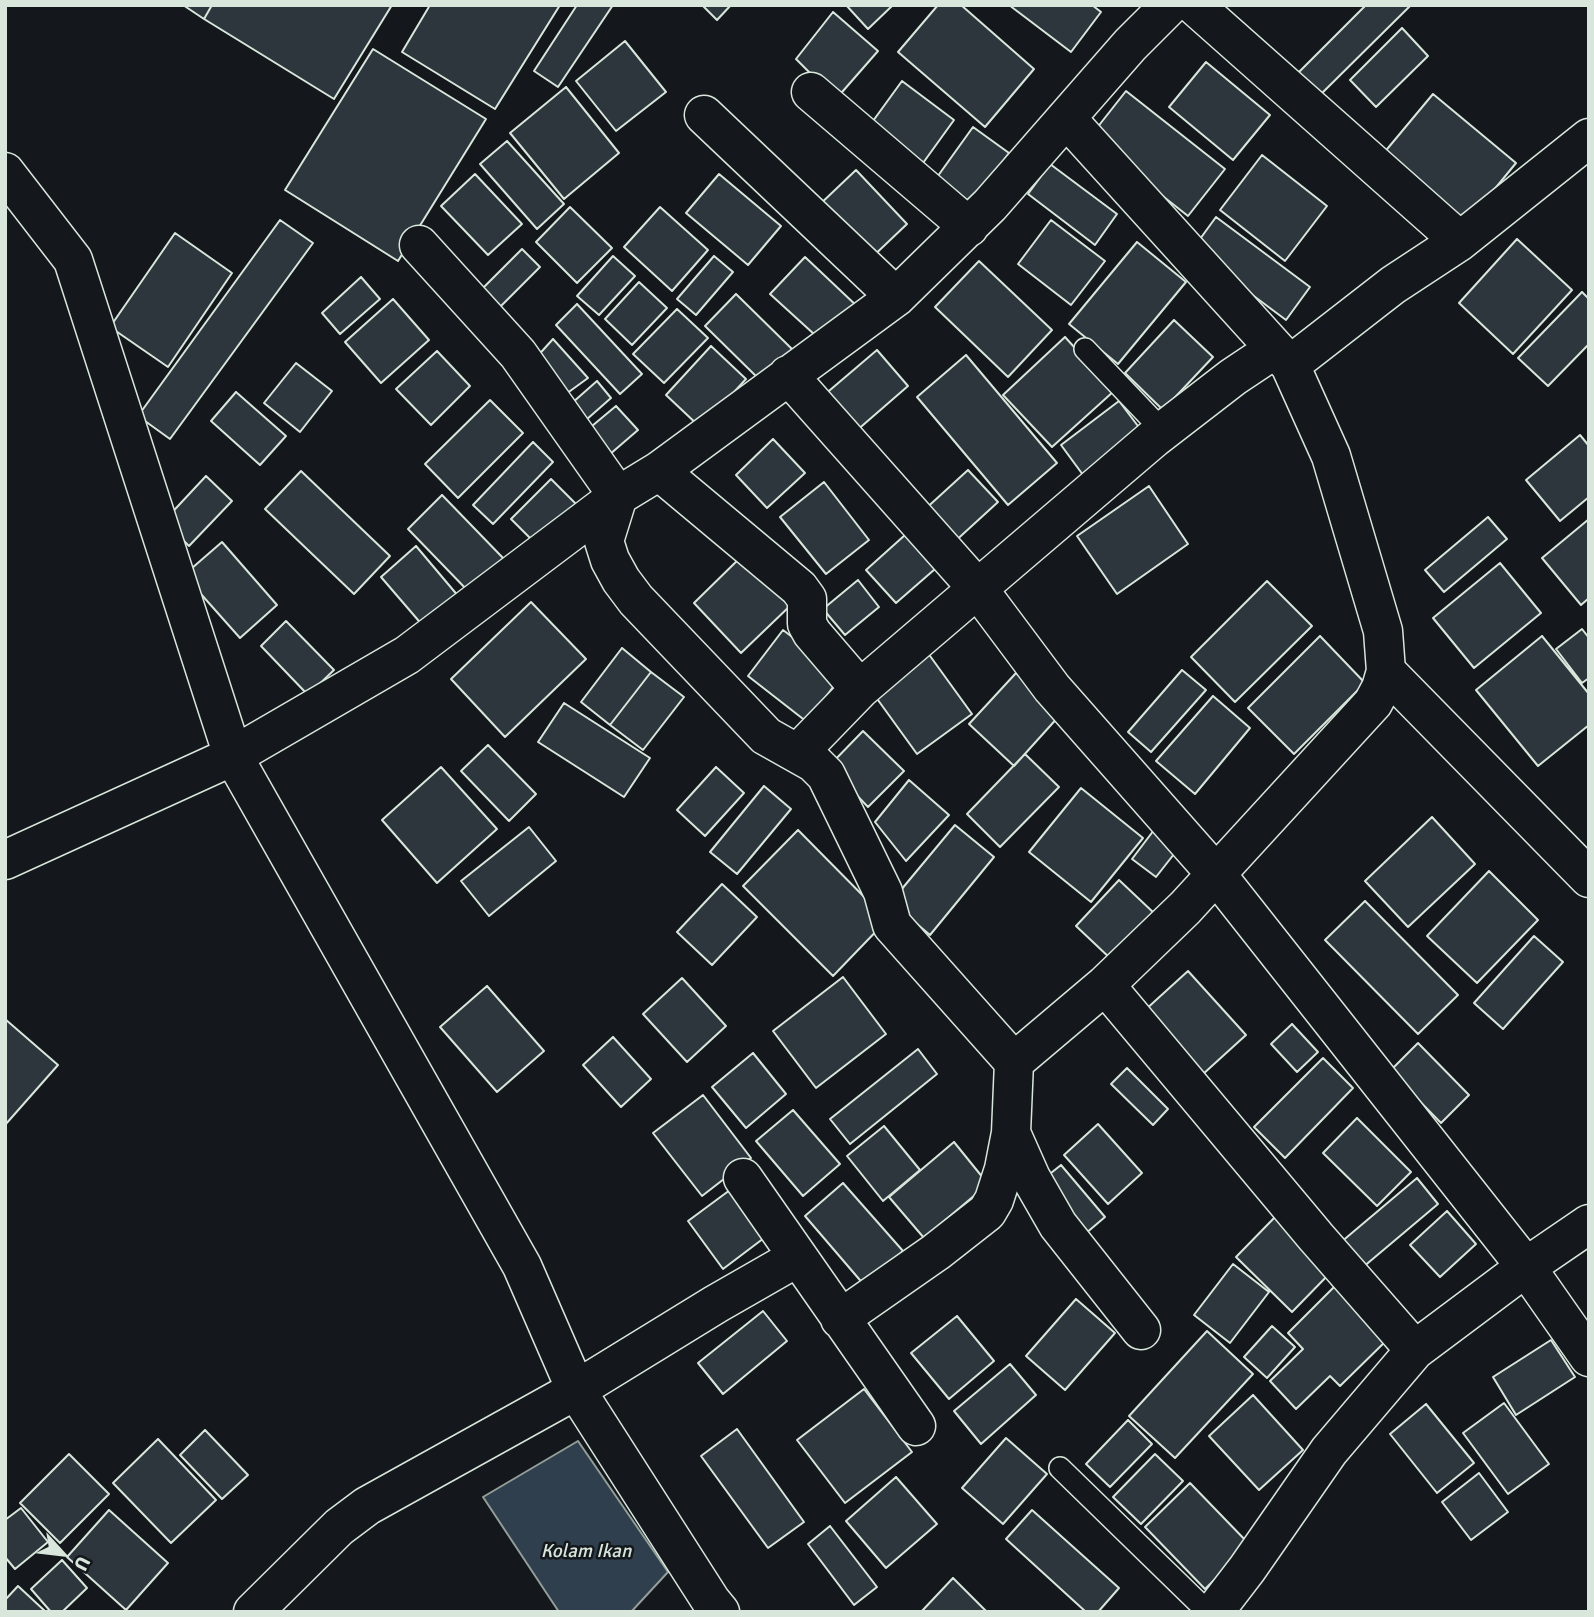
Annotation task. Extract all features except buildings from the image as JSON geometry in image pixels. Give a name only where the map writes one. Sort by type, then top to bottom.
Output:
[{"type":"street","points":[[5,860],[233,757],[407,655],[618,496],[659,471],[896,297],[990,205],[1130,45],[1170,5]]},
{"type":"street","points":[[1194,5],[1460,241]]},
{"type":"street","points":[[811,92],[969,227]]},
{"type":"street","points":[[704,115],[896,297]]},
{"type":"street","points":[[1014,1062],[1105,985],[1185,908],[1373,703],[1386,671],[1383,631],[1331,456],[1283,357],[1066,118]]},
{"type":"street","points":[[798,753],[860,689],[1163,431],[1233,377],[1283,357],[1460,241],[1589,138]]},
{"type":"street","points":[[5,172],[73,260],[233,757],[522,1266],[576,1390],[720,1612]]},
{"type":"street","points":[[419,245],[519,354],[618,496]]},
{"type":"street","points":[[788,375],[978,589],[1052,688],[1216,874],[1526,1267],[1589,1357]]},
{"type":"street","points":[[659,471],[799,588],[807,599],[807,624],[812,634],[860,689]]},
{"type":"street","points":[[618,496],[604,541],[621,580],[636,600],[766,736],[814,763],[826,775],[883,892],[892,925],[1014,1062],[1011,1133],[1004,1169],[987,1212],[936,1252],[840,1319]]},
{"type":"street","points":[[1386,671],[1589,878]]},
{"type":"street","points":[[1105,985],[1316,1237],[1415,1350]]},
{"type":"street","points":[[1011,1133],[1031,1178],[1058,1225],[1141,1331]]},
{"type":"street","points":[[743,1178],[916,1426]]},
{"type":"street","points":[[1214,1612],[1329,1451],[1415,1350],[1589,1223]]},
{"type":"street","points":[[253,1612],[339,1527],[367,1506],[576,1390],[797,1257]]},
{"type":"lane","points":[[1085,349],[1163,431]]},
{"type":"lane","points":[[1060,1468],[1208,1612]]},
{"type":"water","name":"Kolam Ikan","points":[[578,1441],[668,1572],[631,1612],[559,1612],[483,1497]]}]
